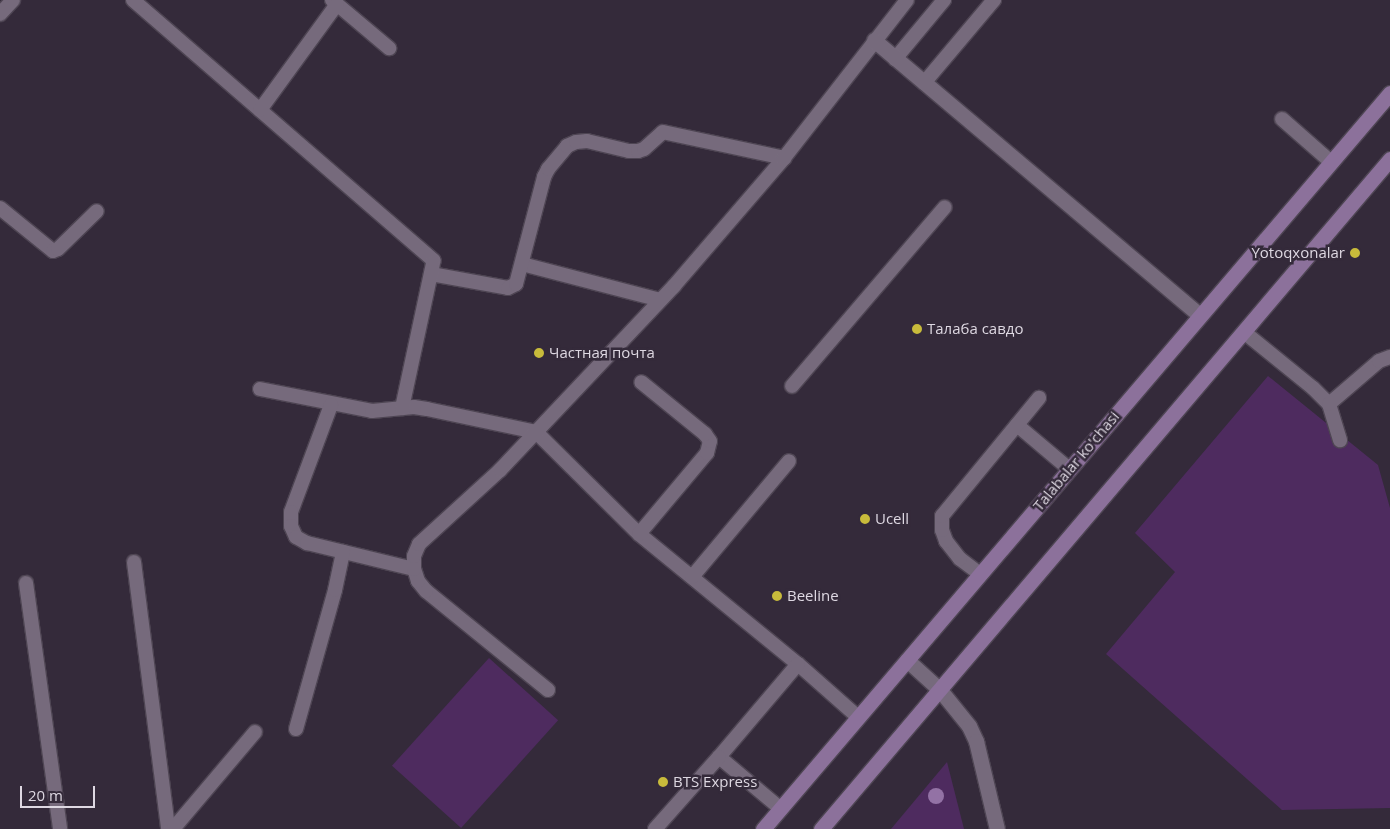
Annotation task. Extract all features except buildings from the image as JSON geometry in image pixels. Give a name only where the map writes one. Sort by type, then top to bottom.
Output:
[{"type":"main road","name":"Talabalar ko'chasi","points":[[763,829],[1390,93]]},
{"type":"main road","points":[[821,829],[1390,159]]},
{"type":"street","points":[[874,40],[1199,315]]},
{"type":"street","points":[[907,660],[940,690],[969,726],[976,741],[997,829]]},
{"type":"lane","points":[[0,14],[13,0]]},
{"type":"lane","points":[[132,0],[434,263],[508,288],[516,284],[548,169],[567,146],[587,140],[629,151],[638,151],[644,149],[658,134],[670,133],[784,158]]},
{"type":"lane","points":[[548,690],[426,591],[418,581],[414,569],[414,556],[419,544],[500,470],[660,300],[784,158],[907,0]]},
{"type":"lane","points":[[895,58],[944,0]]},
{"type":"lane","points":[[924,83],[994,0]]},
{"type":"lane","points":[[260,110],[335,2],[389,48]]},
{"type":"lane","points":[[1282,119],[1331,162]]},
{"type":"lane","points":[[792,386],[945,207]]},
{"type":"lane","points":[[0,208],[53,251],[58,250],[97,211]]},
{"type":"lane","points":[[402,408],[434,263]]},
{"type":"lane","points":[[522,264],[660,300]]},
{"type":"lane","points":[[1244,332],[1314,388],[1329,404],[1340,440]]},
{"type":"lane","points":[[1329,404],[1379,361],[1390,357]]},
{"type":"lane","points":[[639,534],[707,453],[710,440],[641,382]]},
{"type":"lane","points":[[260,389],[372,412],[402,408],[427,409],[536,432],[639,534],[798,664],[858,717]]},
{"type":"lane","points":[[980,574],[960,558],[946,541],[942,530],[942,516],[1039,398]]},
{"type":"lane","points":[[332,404],[291,512],[291,526],[296,537],[307,543],[414,569]]},
{"type":"lane","points":[[1017,425],[1070,469]]},
{"type":"lane","points":[[692,577],[789,461]]},
{"type":"lane","points":[[296,729],[336,590],[343,552]]},
{"type":"lane","points":[[134,562],[168,829]]},
{"type":"lane","points":[[26,583],[60,829]]},
{"type":"lane","points":[[655,829],[798,664]]},
{"type":"lane","points":[[173,829],[255,732]]},
{"type":"lane","points":[[719,757],[780,808]]},
{"type":"shaded area","points":[[1268,376],[1378,465],[1390,508],[1390,808],[1282,810],[1106,654],[1175,572],[1135,533]]},
{"type":"shaded area","points":[[489,658],[558,720],[461,828],[392,766]]},
{"type":"shaded area","points":[[947,762],[964,829],[891,829]]},
{"type":"place","name":"Yotoqxonalar","points":[[1355,253]]},
{"type":"place","name":"Талаба савдо","points":[[917,329]]},
{"type":"place","name":"Частная почта","points":[[539,353]]},
{"type":"place","name":"Ucell","points":[[865,519]]},
{"type":"place","name":"Beeline","points":[[777,596]]},
{"type":"place","name":"BTS Express","points":[[663,782]]}]
